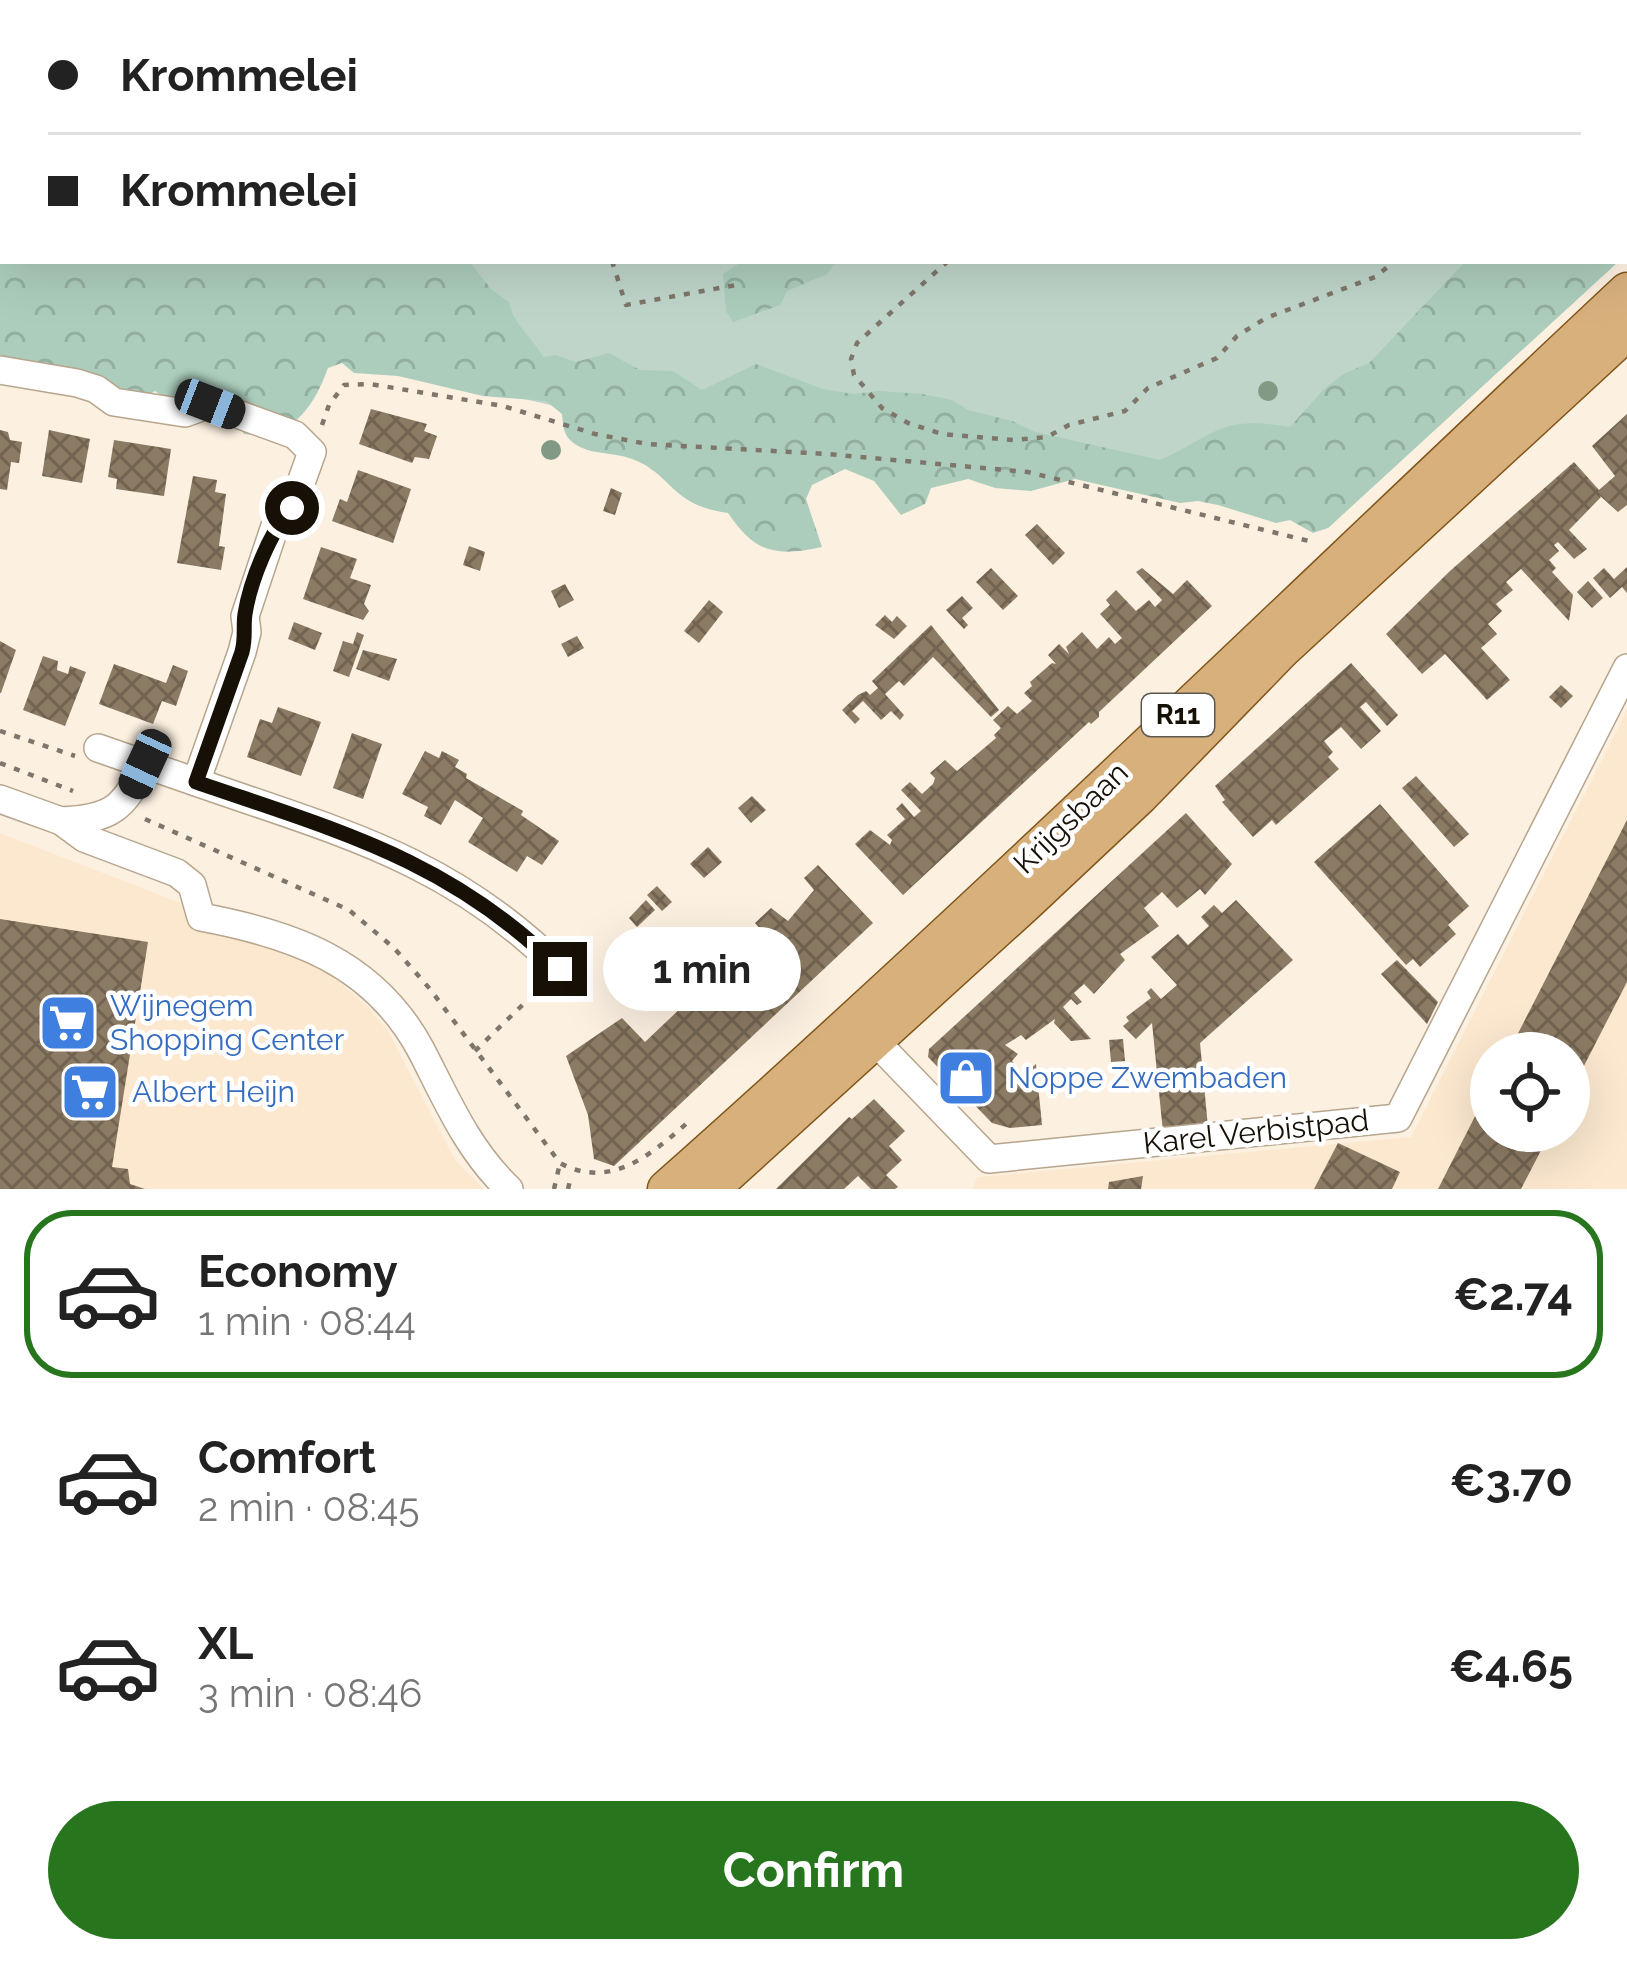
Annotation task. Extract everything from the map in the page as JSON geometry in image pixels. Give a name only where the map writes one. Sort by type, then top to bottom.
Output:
[{"type":"main road","name":"Krijgsbaan","points":[[666,1189],[1001,886],[1627,291]]},
{"type":"main road","name":"Krijgsbaan","points":[[711,1189],[1141,796],[1282,650],[1627,332]]},
{"type":"street","points":[[0,370],[77,383],[114,402],[185,412],[210,404],[295,435],[312,452],[292,508],[274,526],[244,616],[247,632],[242,652],[196,782]]},
{"type":"street","name":"Karel Verbistpad","points":[[874,1041],[989,1159],[1398,1118],[1627,668]]},
{"type":"street","points":[[98,748],[349,835],[438,874],[504,917],[560,969]]},
{"type":"street","points":[[61,821],[88,820],[118,808],[145,764]]},
{"type":"street","points":[[0,800],[61,821],[84,838],[177,873],[192,886],[201,917],[257,928],[317,950],[377,994],[419,1046],[464,1136],[509,1189]]},
{"type":"path","points":[[613,264],[626,304],[736,285]]},
{"type":"path","points":[[945,264],[857,343],[851,359],[854,376],[882,408],[908,423],[942,434],[1013,440],[1047,437],[1069,425],[1125,411],[1148,388],[1216,358],[1266,318],[1375,277],[1391,264]]},
{"type":"path","points":[[312,452],[336,393],[356,382],[503,406],[595,434],[646,443],[1028,472],[1325,544]]},
{"type":"path","points":[[0,731],[72,758],[98,748]]},
{"type":"path","points":[[475,1051],[560,969]]},
{"type":"path","points":[[554,1189],[560,1162]]},
{"type":"path","points":[[568,1189],[571,1176]]},
{"type":"shaded area","points":[[1627,710],[1627,1189],[973,1189],[977,1177],[1411,1137]]},
{"type":"shaded area","points":[[0,833],[302,950],[368,1007],[388,1031],[455,1160],[484,1189],[0,1189]]},
{"type":"green space","points":[[0,264],[471,264],[492,290],[509,302],[514,317],[543,357],[556,355],[576,362],[609,353],[640,370],[673,371],[702,390],[756,364],[823,389],[952,400],[1035,432],[1160,460],[1233,425],[1290,427],[1324,389],[1369,363],[1463,264],[1616,264],[1328,528],[1313,533],[1290,520],[1276,523],[1218,505],[1180,503],[1075,479],[1031,491],[995,488],[968,479],[931,488],[925,504],[901,515],[874,481],[845,469],[812,485],[806,499],[822,547],[779,551],[757,544],[728,513],[694,503],[645,465],[576,445],[566,434],[562,414],[546,401],[483,396],[398,376],[354,373],[342,363],[328,368],[316,396],[298,418],[261,435],[244,434],[221,404],[167,400],[155,391],[144,398],[0,373]]},
{"type":"green space","points":[[359,264],[1616,264],[1328,528],[973,447],[605,417],[375,366]]},
{"type":"green space","points":[[738,264],[834,264],[827,274],[787,291],[780,305],[733,322],[726,311],[723,274]]},
{"type":"building","points":[[371,409],[427,424],[424,431],[437,436],[429,459],[415,457],[412,463],[359,444]]},
{"type":"building","points":[[1627,414],[1627,505],[1618,512],[1599,495],[1569,530],[1587,549],[1574,559],[1558,542],[1554,545],[1559,551],[1549,560],[1556,568],[1552,572],[1573,595],[1569,621],[1521,569],[1506,582],[1513,590],[1496,604],[1502,611],[1488,624],[1497,634],[1481,648],[1510,680],[1487,700],[1445,654],[1422,674],[1386,634],[1574,462],[1599,490],[1615,476],[1592,446]]},
{"type":"building","points":[[0,430],[8,432],[10,440],[22,442],[19,463],[11,462],[7,490],[0,489]]},
{"type":"building","points":[[49,430],[90,439],[82,483],[42,476]]},
{"type":"building","points":[[114,440],[171,449],[164,496],[116,489],[117,479],[108,477]]},
{"type":"building","points":[[358,470],[411,489],[393,543],[332,521],[340,499],[347,502]]},
{"type":"building","points":[[193,476],[217,480],[215,492],[226,494],[221,570],[177,563]]},
{"type":"building","points":[[611,488],[622,493],[615,515],[603,511]]},
{"type":"building","points":[[1037,524],[1065,553],[1053,565],[1025,535]]},
{"type":"building","points":[[469,546],[485,552],[480,571],[463,565]]},
{"type":"building","points":[[321,547],[357,559],[350,578],[371,585],[364,604],[369,611],[363,620],[303,599]]},
{"type":"building","points":[[1627,567],[1627,593],[1622,587],[1610,598],[1593,578],[1604,568],[1614,579]]},
{"type":"building","points":[[991,568],[1018,596],[1003,610],[976,582]]},
{"type":"building","points":[[1142,568],[1173,594],[1187,580],[1212,606],[1099,717],[903,895],[855,844],[870,830],[890,845],[887,835],[905,819],[896,809],[902,803],[914,817],[921,811],[901,790],[910,782],[922,794],[933,784],[930,773],[945,760],[957,771],[996,738],[1001,728],[993,720],[1008,706],[1017,714],[1032,701],[1024,693],[1032,686],[1030,682],[1056,664],[1048,655],[1059,644],[1069,654],[1066,647],[1082,632],[1097,649],[1109,637],[1115,644],[1122,638],[1100,614],[1116,590],[1136,611],[1149,600],[1155,607],[1162,600],[1136,572]]},
{"type":"building","points":[[1588,581],[1603,598],[1592,608],[1577,592]]},
{"type":"building","points":[[565,584],[574,600],[559,608],[551,591]]},
{"type":"building","points":[[962,596],[973,608],[962,618],[968,625],[964,629],[946,610]]},
{"type":"building","points":[[709,600],[723,612],[699,643],[684,631]]},
{"type":"building","points":[[885,615],[892,622],[897,616],[907,626],[894,639],[875,625]]},
{"type":"building","points":[[294,622],[322,633],[315,650],[288,639]]},
{"type":"building","points":[[931,625],[999,710],[991,717],[933,657],[904,686],[899,681],[885,694],[904,715],[900,720],[891,711],[881,720],[863,701],[852,711],[860,719],[855,724],[842,710],[858,695],[866,691],[870,695],[878,688],[872,681]]},
{"type":"building","points":[[357,632],[364,635],[349,677],[333,671],[343,641],[353,644]]},
{"type":"building","points":[[577,636],[584,648],[568,657],[561,644]]},
{"type":"building","points":[[0,641],[16,650],[1,693],[0,693]]},
{"type":"building","points":[[363,650],[397,659],[389,681],[356,669]]},
{"type":"building","points":[[43,656],[58,661],[57,670],[68,674],[70,666],[86,672],[65,726],[23,710]]},
{"type":"building","points":[[1351,663],[1398,715],[1387,726],[1366,702],[1360,707],[1381,731],[1361,749],[1341,727],[1324,741],[1333,752],[1328,757],[1339,769],[1276,825],[1272,820],[1253,837],[1222,802],[1215,786]]},
{"type":"building","points":[[114,664],[166,683],[173,665],[188,671],[176,706],[162,701],[153,724],[99,704]]},
{"type":"building","points":[[1561,685],[1573,696],[1561,708],[1549,697]]},
{"type":"building","points":[[278,707],[321,722],[301,776],[247,757],[260,719],[272,723]]},
{"type":"building","points":[[352,733],[382,744],[363,799],[333,788]]},
{"type":"building","points":[[425,751],[439,758],[442,751],[459,760],[455,767],[466,778],[523,811],[521,815],[559,841],[542,865],[527,856],[517,872],[468,842],[483,818],[455,800],[441,825],[424,816],[428,807],[402,794]]},
{"type":"building","points":[[1416,776],[1469,834],[1454,847],[1402,788]]},
{"type":"building","points":[[752,796],[766,810],[751,823],[738,808]]},
{"type":"building","points":[[1380,804],[1469,906],[1448,925],[1456,934],[1420,967],[1413,959],[1406,965],[1314,862]]},
{"type":"building","points":[[1186,813],[1232,864],[1205,895],[1200,889],[1177,908],[1162,892],[1144,908],[1159,926],[1120,954],[1125,960],[1094,994],[1084,984],[1074,993],[1082,1002],[1077,1005],[1071,999],[1063,1007],[1091,1039],[1071,1041],[1055,1019],[1026,1040],[1021,1035],[1005,1045],[1018,1054],[1012,1061],[1024,1074],[1036,1064],[1042,1125],[1010,1128],[992,1123],[928,1057],[929,1049]]},
{"type":"building","points":[[1627,820],[1627,982],[1590,1054],[1590,1032],[1519,1032]]},
{"type":"building","points":[[708,847],[722,862],[704,878],[690,864]]},
{"type":"building","points":[[818,865],[873,923],[614,1166],[594,1159],[588,1115],[566,1056],[622,1018],[645,1042],[705,985],[717,996],[732,982],[724,974],[762,931],[755,923],[771,908],[788,921],[814,890],[804,878]]},
{"type":"building","points":[[657,886],[672,902],[662,911],[647,895]]},
{"type":"building","points":[[646,900],[655,910],[637,927],[629,918]]},
{"type":"building","points":[[1236,900],[1293,960],[1200,1043],[1208,1127],[1163,1132],[1152,1023],[1136,1039],[1123,1026],[1129,1021],[1126,1017],[1151,998],[1147,992],[1151,988],[1161,999],[1177,985],[1151,957],[1178,934],[1188,945],[1209,926],[1201,917],[1214,905],[1222,913]]},
{"type":"building","name":"Wijnegem Shopping Center","points":[[0,919],[148,942],[112,1167],[128,1169],[130,1184],[145,1189],[0,1189]]},
{"type":"building","points":[[1397,960],[1438,1002],[1427,1024],[1381,974]]},
{"type":"building","points":[[1123,1039],[1125,1061],[1111,1062],[1109,1040]]},
{"type":"building","points":[[874,1099],[905,1131],[889,1146],[902,1160],[886,1175],[898,1187],[871,1189],[858,1176],[844,1189],[776,1189],[849,1117]]},
{"type":"building","points":[[1470,1126],[1470,1152],[1540,1152],[1521,1189],[1438,1189]]},
{"type":"building","points":[[1338,1143],[1400,1172],[1392,1189],[1314,1189]]},
{"type":"building","points":[[1143,1176],[1141,1189],[1108,1189],[1109,1182]]},
{"type":"place","name":"Wijnegem Shopping Center","points":[[68,1023]]},
{"type":"place","name":"Noppe Zwembaden","points":[[966,1078]]},
{"type":"place","name":"Albert Heijn","points":[[90,1092]]},
{"type":"route","points":[[292,508],[274,526],[244,616],[247,632],[242,652],[196,782],[349,835],[438,874],[504,917],[560,969]]}]
